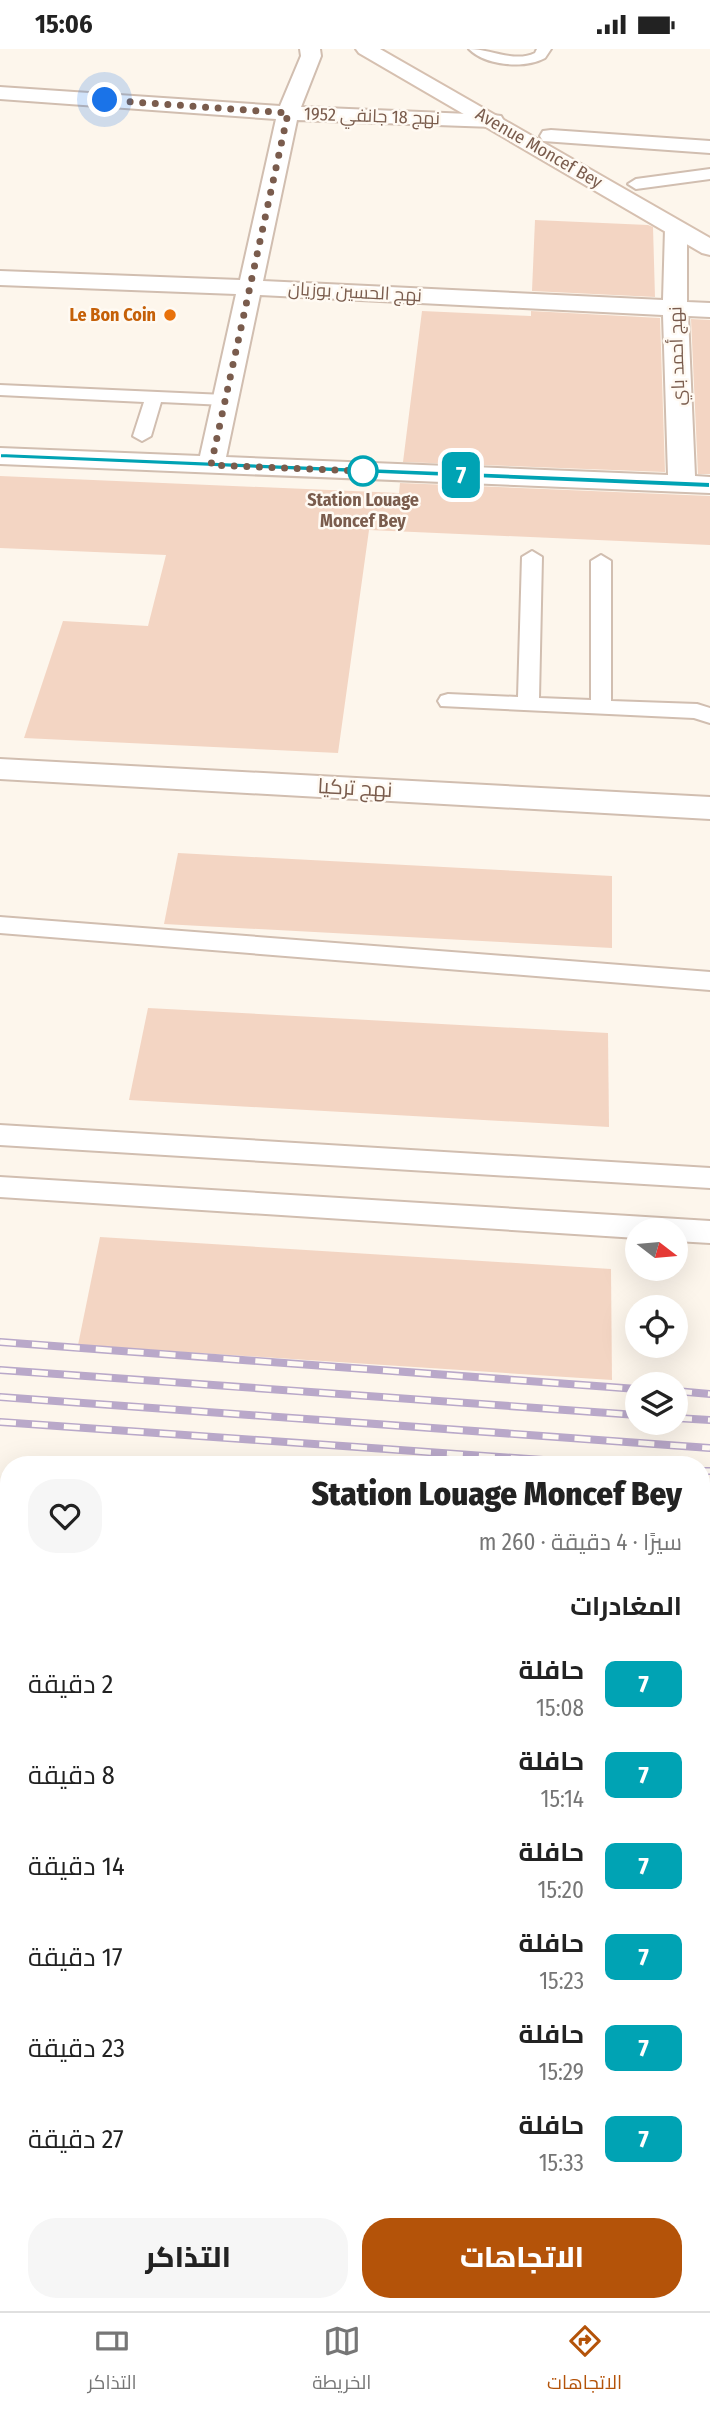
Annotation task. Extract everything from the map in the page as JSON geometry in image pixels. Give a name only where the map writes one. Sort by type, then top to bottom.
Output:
[{"type":"street","name":"Avenue Moncef Bey","points":[[366,49],[710,248]]},
{"type":"street","name":"Avenue Moncef Bey","points":[[397,49],[710,226]]},
{"type":"street","points":[[211,465],[288,113],[317,51]]},
{"type":"street","name":"نهج 18 جانفي 1952","points":[[0,93],[288,113],[493,121]]},
{"type":"street","points":[[551,136],[710,147]]},
{"type":"street","name":"نهج أحمد باي","points":[[676,229],[675,308],[682,484]]},
{"type":"street","name":"نهج الحسين بوزيان","points":[[0,278],[248,287],[710,310]]},
{"type":"street","points":[[0,456],[710,485]]},
{"type":"street","name":"نهج تركيا","points":[[0,769],[710,807]]},
{"type":"lane","points":[[476,49],[538,59],[544,49]]},
{"type":"lane","points":[[636,184],[710,174]]},
{"type":"lane","points":[[0,390],[225,400]]},
{"type":"lane","points":[[142,436],[155,397]]},
{"type":"lane","points":[[528,704],[532,557]]},
{"type":"lane","points":[[601,561],[601,707]]},
{"type":"lane","points":[[448,701],[696,711],[710,716]]},
{"type":"lane","points":[[0,925],[710,981]]},
{"type":"lane","points":[[0,1135],[710,1178]]},
{"type":"lane","points":[[0,1187],[710,1232]]},
{"type":"building","points":[[535,220],[653,227],[655,297],[532,291]]},
{"type":"building","points":[[422,311],[531,316],[531,311],[660,318],[665,472],[403,462]]},
{"type":"building","points":[[691,319],[710,320],[710,474],[698,474]]},
{"type":"building","points":[[0,476],[399,493],[400,483],[710,496],[710,545],[369,530],[338,753],[24,738],[63,621],[148,626],[166,555],[0,548]]},
{"type":"building","points":[[178,853],[612,876],[612,948],[164,924]]},
{"type":"building","points":[[148,1008],[608,1033],[609,1127],[129,1100]]},
{"type":"building","points":[[100,1237],[611,1269],[612,1380],[78,1345]]},
{"type":"railway","points":[[0,1342],[625,1388]]},
{"type":"railway","points":[[0,1370],[625,1414]]},
{"type":"railway","points":[[688,1392],[710,1394]]},
{"type":"railway","points":[[0,1397],[710,1448]]},
{"type":"railway","points":[[688,1419],[710,1420]]},
{"type":"railway","points":[[0,1422],[485,1456]]},
{"type":"bus line","name":"7","points":[[0,456],[710,485]]},
{"type":"place","name":"Le Bon Coin","points":[[170,315]]},
{"type":"place","name":"Station Louage Moncef Bey","points":[[363,471]]},
{"type":"route","points":[[105,100],[288,113],[211,465],[363,471]]}]
